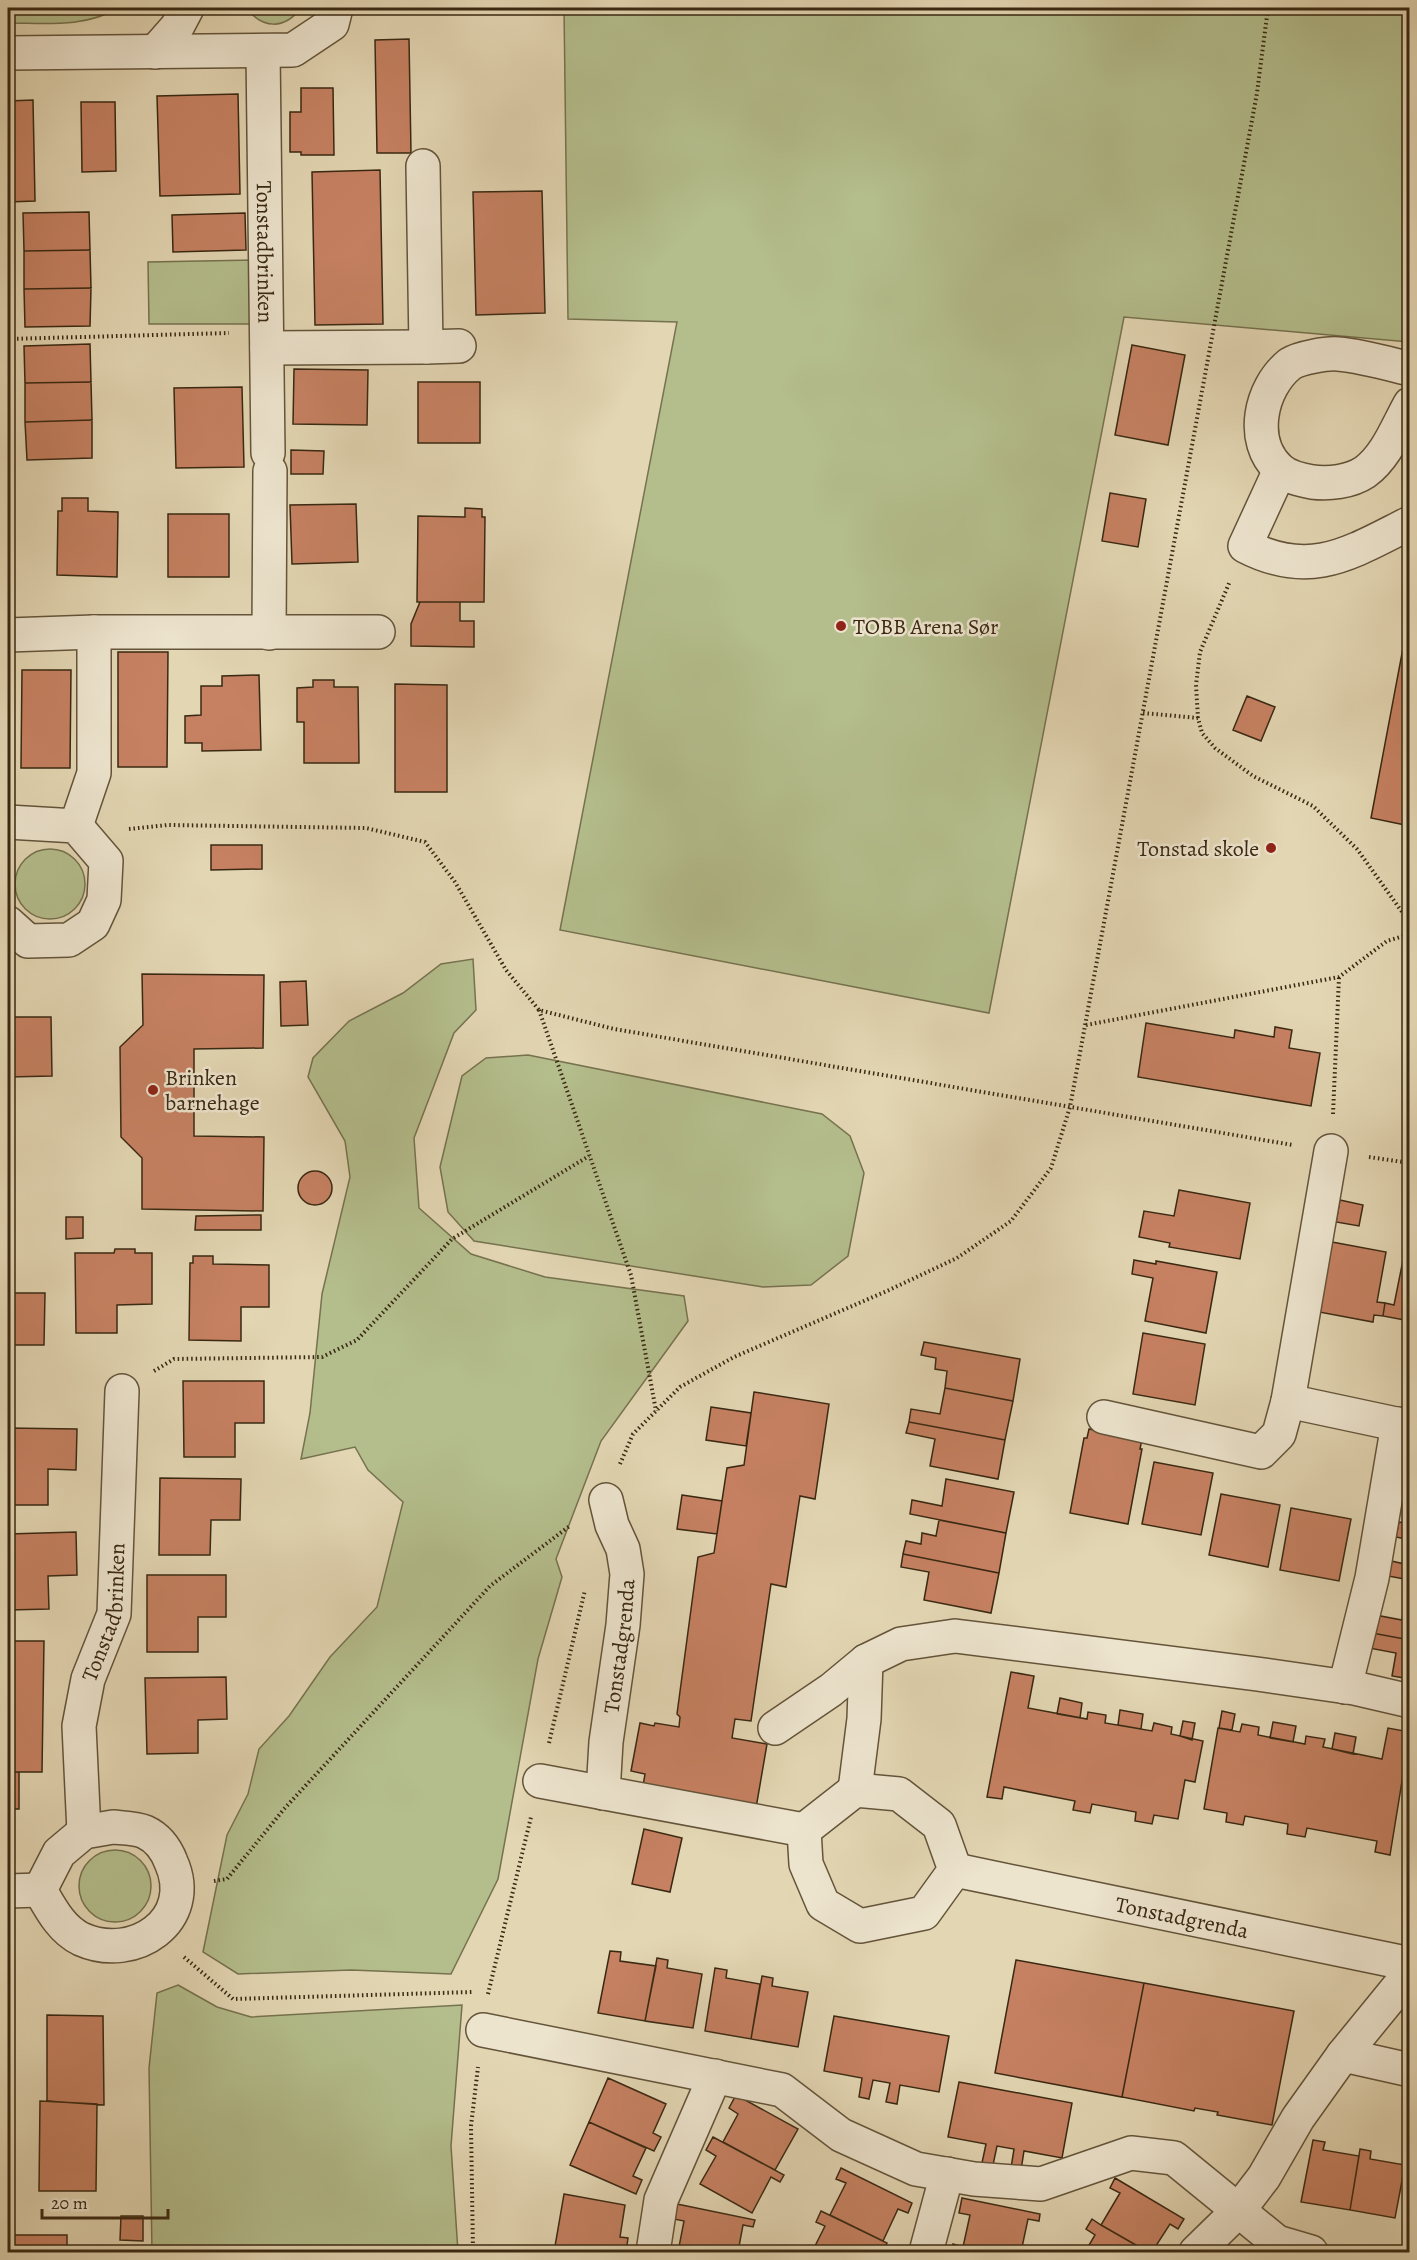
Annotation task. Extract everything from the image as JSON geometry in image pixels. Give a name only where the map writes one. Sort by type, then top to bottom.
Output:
[{"type":"street","points":[[155,52],[177,27],[188,8]]},
{"type":"street","points":[[8,53],[293,50],[332,24],[336,8]]},
{"type":"street","name":"Tonstadbrinken","points":[[263,51],[269,633]]},
{"type":"street","points":[[423,166],[426,346]]},
{"type":"street","points":[[267,340],[459,346]]},
{"type":"street","points":[[1410,369],[1337,354],[1317,356],[1291,363],[1271,385],[1262,412],[1262,436],[1267,455],[1280,470],[1298,479],[1322,483],[1348,480],[1364,472],[1383,454],[1410,404]]},
{"type":"street","points":[[1280,470],[1245,546],[1261,554],[1284,561],[1328,560],[1350,553],[1410,523]]},
{"type":"street","points":[[76,826],[94,773],[94,632]]},
{"type":"street","points":[[8,635],[94,632],[378,632]]},
{"type":"street","points":[[8,822],[76,826],[106,861],[104,900],[93,924],[69,940],[28,941],[8,923]]},
{"type":"street","points":[[1104,1418],[1262,1452],[1279,1434],[1288,1401],[1331,1151]]},
{"type":"street","name":"Tonstadbrinken","points":[[84,1832],[78,1726],[88,1679],[114,1614],[122,1390]]},
{"type":"street","points":[[1288,1401],[1404,1426],[1372,1578],[1345,1687]]},
{"type":"street","name":"Tonstadgrenda","points":[[603,1793],[606,1742],[623,1625],[627,1574],[623,1549],[612,1525],[606,1500]]},
{"type":"street","points":[[774,1728],[831,1690],[866,1661],[901,1644],[955,1636],[1345,1687],[1410,1701]]},
{"type":"street","points":[[855,1790],[864,1719],[866,1661]]},
{"type":"street","points":[[540,1781],[804,1830],[855,1790],[898,1794],[939,1826],[955,1870],[924,1913],[860,1926],[823,1904],[806,1864],[804,1830]]},
{"type":"street","points":[[113,1827],[144,1832],[165,1846],[176,1872],[176,1902],[161,1929],[136,1944],[106,1946],[80,1938],[57,1919],[40,1890],[59,1853],[84,1832],[113,1827]]},
{"type":"street","name":"Tonstadgrenda","points":[[955,1870],[1410,1964]]},
{"type":"street","points":[[8,1909],[8,1891],[40,1890]]},
{"type":"street","points":[[1196,2253],[1238,2211],[1264,2177],[1298,2118],[1343,2055],[1410,1974]]},
{"type":"street","points":[[483,2030],[782,2090],[841,2135],[916,2169],[974,2179],[1041,2184],[1131,2153],[1174,2158],[1277,2242],[1311,2253]]},
{"type":"street","points":[[1343,2055],[1410,2070]]},
{"type":"street","points":[[653,2253],[661,2200],[715,2076]]},
{"type":"street","points":[[926,2253],[948,2174]]},
{"type":"path","points":[[207,1881],[227,1879],[284,1809],[490,1586],[606,1500],[633,1434],[680,1387],[734,1357],[957,1258],[1011,1221],[1051,1168],[1070,1107],[1086,1026],[1257,93],[1268,8]]},
{"type":"path","points":[[8,339],[267,340]]},
{"type":"path","points":[[1245,546],[1200,652],[1196,686],[1198,718],[1202,733],[1215,748],[1253,776],[1313,806],[1357,849],[1410,923]]},
{"type":"path","points":[[1143,713],[1198,718]]},
{"type":"path","points":[[125,830],[168,825],[366,828],[425,842],[455,882],[506,970],[539,1010],[631,1275],[656,1412]]},
{"type":"path","points":[[1086,1026],[1339,977],[1387,941],[1410,934]]},
{"type":"path","points":[[1331,1151],[1339,977]]},
{"type":"path","points":[[539,1010],[614,1029],[1410,1163]]},
{"type":"path","points":[[122,1390],[174,1359],[322,1357],[357,1340],[452,1239],[590,1156]]},
{"type":"path","points":[[473,2253],[471,2126],[489,1991],[587,1578]]},
{"type":"path","points":[[187,1946],[183,1956],[233,1999],[489,1991]]},
{"type":"green space","points":[[8,8],[118,8],[92,19],[50,24],[8,23]]},
{"type":"green space","points":[[246,8],[301,8],[288,20],[274,24],[259,20]]},
{"type":"green space","points":[[564,8],[1409,8],[1409,342],[1124,317],[989,1013],[560,930],[677,322],[568,319]]},
{"type":"green space","points":[[254,260],[255,324],[149,324],[148,262]]},
{"type":"green space","points":[[43,849],[57,849],[70,855],[79,864],[85,877],[83,897],[75,909],[57,919],[43,919],[30,913],[21,904],[15,891],[15,877],[21,864],[30,855]]},
{"type":"green space","points":[[473,959],[476,1010],[454,1033],[414,1138],[419,1208],[471,1254],[545,1277],[684,1296],[688,1321],[601,1441],[556,1559],[562,1577],[538,1659],[498,1879],[451,1974],[351,1970],[238,1974],[203,1952],[227,1835],[248,1794],[259,1749],[289,1716],[330,1657],[377,1607],[403,1502],[368,1470],[355,1447],[301,1459],[310,1413],[322,1294],[350,1177],[345,1141],[308,1077],[313,1058],[349,1021],[403,993],[441,964]]},
{"type":"green space","points":[[528,1055],[822,1114],[850,1136],[864,1173],[848,1256],[811,1285],[763,1287],[474,1241],[448,1212],[440,1167],[462,1076],[486,1058]]},
{"type":"green space","points":[[115,1850],[135,1856],[145,1866],[151,1886],[145,1906],[135,1916],[115,1922],[95,1916],[85,1906],[79,1886],[85,1866],[95,1856]]},
{"type":"green space","points":[[178,1985],[217,2007],[251,2017],[462,2005],[451,2146],[458,2252],[152,2252],[149,2068],[157,1993]]},
{"type":"building","points":[[409,39],[411,153],[377,153],[375,40]]},
{"type":"building","points":[[301,88],[333,88],[334,155],[301,155],[301,152],[290,152],[290,112],[301,112]]},
{"type":"building","points":[[238,94],[240,194],[160,196],[157,96]]},
{"type":"building","points":[[33,100],[35,201],[8,202],[8,101]]},
{"type":"building","points":[[81,102],[115,102],[116,171],[82,172]]},
{"type":"building","points":[[380,170],[383,324],[315,325],[312,172]]},
{"type":"building","points":[[542,191],[545,313],[476,315],[473,192]]},
{"type":"building","points":[[89,212],[90,250],[24,251],[23,213]]},
{"type":"building","points":[[245,213],[246,250],[173,252],[172,215]]},
{"type":"building","points":[[90,250],[91,288],[24,289],[24,251]]},
{"type":"building","points":[[91,288],[90,326],[25,327],[24,289]]},
{"type":"building","points":[[90,344],[91,382],[25,383],[24,346]]},
{"type":"building","points":[[1132,345],[1185,355],[1168,445],[1115,435]]},
{"type":"building","points":[[294,369],[368,370],[367,425],[293,424]]},
{"type":"building","points":[[91,382],[92,420],[25,422],[25,383]]},
{"type":"building","points":[[418,382],[480,382],[480,443],[418,443]]},
{"type":"building","points":[[242,387],[244,467],[176,468],[174,388]]},
{"type":"building","points":[[92,420],[92,458],[27,460],[25,422]]},
{"type":"building","points":[[291,450],[324,451],[323,474],[291,474]]},
{"type":"building","points":[[1110,493],[1146,499],[1138,547],[1102,541]]},
{"type":"building","points":[[62,498],[88,498],[88,511],[118,512],[117,577],[57,575],[58,511],[62,511]]},
{"type":"building","points":[[356,504],[358,562],[292,564],[290,505]]},
{"type":"building","points":[[465,508],[482,509],[482,517],[485,517],[484,602],[417,602],[418,516],[465,517]]},
{"type":"building","points":[[168,514],[229,514],[229,577],[168,577]]},
{"type":"building","points":[[420,602],[460,602],[460,621],[474,621],[474,647],[411,646],[411,624]]},
{"type":"building","points":[[1410,611],[1410,826],[1371,818]]},
{"type":"building","points":[[118,652],[168,652],[167,767],[118,767]]},
{"type":"building","points":[[22,670],[71,670],[70,768],[21,768]]},
{"type":"building","points":[[259,675],[261,750],[202,751],[202,743],[185,743],[185,716],[201,715],[201,686],[222,686],[222,676]]},
{"type":"building","points":[[313,680],[334,680],[334,687],[358,687],[359,763],[304,763],[304,722],[297,722],[297,688],[313,687]]},
{"type":"building","points":[[395,684],[447,685],[447,792],[395,792]]},
{"type":"building","points":[[1247,696],[1275,707],[1261,741],[1233,730]]},
{"type":"building","points":[[211,845],[262,845],[262,869],[211,870]]},
{"type":"building","points":[[142,974],[264,975],[263,1048],[194,1049],[194,1136],[264,1137],[263,1211],[142,1209],[142,1158],[121,1137],[120,1047],[143,1025]]},
{"type":"building","points":[[306,981],[308,1025],[281,1026],[280,982]]},
{"type":"building","points":[[8,1017],[51,1017],[52,1076],[8,1077]]},
{"type":"building","points":[[1146,1023],[1234,1038],[1235,1030],[1274,1037],[1275,1027],[1292,1030],[1289,1048],[1320,1053],[1311,1106],[1138,1077]]},
{"type":"building","points":[[315,1171],[327,1176],[332,1188],[327,1200],[315,1205],[303,1200],[298,1188],[303,1176]]},
{"type":"building","points":[[1179,1190],[1250,1203],[1240,1259],[1169,1247],[1170,1243],[1139,1237],[1144,1211],[1174,1216]]},
{"type":"building","points":[[1340,1200],[1363,1205],[1359,1226],[1336,1222]]},
{"type":"building","points":[[261,1215],[261,1230],[195,1230],[196,1216]]},
{"type":"building","points":[[66,1217],[83,1217],[83,1238],[66,1239]]},
{"type":"building","points":[[1332,1242],[1386,1252],[1377,1302],[1385,1303],[1383,1316],[1374,1315],[1373,1322],[1319,1312]]},
{"type":"building","points":[[115,1249],[135,1249],[135,1253],[152,1253],[152,1304],[117,1305],[117,1333],[76,1333],[75,1253],[114,1253]]},
{"type":"building","points":[[1404,1255],[1410,1256],[1410,1321],[1383,1316],[1385,1303],[1394,1305]]},
{"type":"building","points":[[193,1256],[213,1256],[213,1264],[269,1265],[269,1307],[241,1307],[241,1341],[189,1340],[190,1263],[193,1263]]},
{"type":"building","points":[[1134,1260],[1156,1264],[1156,1261],[1217,1272],[1206,1333],[1145,1321],[1153,1278],[1132,1274]]},
{"type":"building","points":[[8,1293],[45,1293],[44,1345],[9,1345],[10,1372],[8,1372]]},
{"type":"building","points":[[1143,1333],[1205,1344],[1195,1405],[1133,1394]]},
{"type":"building","points":[[924,1342],[1020,1359],[1013,1401],[945,1388],[947,1371],[935,1369],[936,1358],[921,1355]]},
{"type":"building","points":[[183,1381],[264,1381],[264,1423],[235,1423],[235,1457],[184,1457]]},
{"type":"building","points":[[945,1388],[1013,1401],[1005,1440],[909,1422],[911,1409],[940,1414]]},
{"type":"building","points":[[754,1392],[829,1404],[815,1499],[800,1496],[786,1587],[771,1584],[751,1721],[735,1719],[732,1738],[767,1744],[756,1808],[643,1786],[645,1774],[631,1771],[640,1723],[679,1727],[680,1717],[677,1714],[698,1557],[714,1553],[727,1468],[744,1465]]},
{"type":"building","points":[[711,1407],[751,1413],[746,1446],[706,1440]]},
{"type":"building","points":[[909,1422],[1005,1440],[998,1479],[930,1466],[935,1439],[906,1433]]},
{"type":"building","points":[[8,1428],[77,1429],[76,1470],[48,1469],[48,1505],[8,1505]]},
{"type":"building","points":[[1089,1429],[1142,1439],[1128,1524],[1070,1513],[1084,1438],[1087,1438]]},
{"type":"building","points":[[1154,1462],[1213,1473],[1201,1535],[1142,1524]]},
{"type":"building","points":[[160,1478],[241,1479],[240,1520],[211,1520],[210,1555],[159,1555]]},
{"type":"building","points":[[946,1479],[1014,1492],[1006,1533],[910,1514],[912,1500],[942,1506]]},
{"type":"building","points":[[1406,1485],[1410,1486],[1410,1500],[1403,1499]]},
{"type":"building","points":[[1221,1494],[1280,1505],[1268,1567],[1209,1555]]},
{"type":"building","points":[[682,1495],[722,1501],[717,1534],[677,1529]]},
{"type":"building","points":[[1291,1508],[1351,1519],[1339,1581],[1280,1570]]},
{"type":"building","points":[[939,1520],[1006,1533],[999,1573],[903,1554],[906,1541],[921,1544],[922,1533],[936,1536]]},
{"type":"building","points":[[1399,1522],[1410,1524],[1410,1540],[1396,1537]]},
{"type":"building","points":[[76,1532],[77,1575],[48,1576],[49,1609],[8,1610],[8,1534]]},
{"type":"building","points":[[903,1554],[999,1573],[991,1613],[924,1600],[929,1572],[901,1567]]},
{"type":"building","points":[[1406,1555],[1410,1556],[1410,1580],[1388,1576],[1391,1561],[1405,1564]]},
{"type":"building","points":[[147,1575],[226,1575],[226,1617],[198,1617],[198,1652],[147,1652]]},
{"type":"building","points":[[1406,1596],[1410,1597],[1410,1640],[1372,1633],[1375,1615],[1402,1620]]},
{"type":"building","points":[[1372,1633],[1410,1640],[1410,1679],[1392,1676],[1396,1653],[1369,1648]]},
{"type":"building","points":[[8,1641],[44,1641],[42,1772],[8,1772]]},
{"type":"building","points":[[1011,1672],[1034,1676],[1028,1708],[1087,1719],[1088,1712],[1106,1715],[1105,1723],[1152,1731],[1154,1723],[1172,1727],[1171,1734],[1203,1741],[1195,1782],[1185,1780],[1178,1819],[1154,1815],[1152,1824],[1135,1821],[1136,1812],[1092,1804],[1090,1813],[1073,1810],[1075,1801],[1004,1787],[1002,1799],[987,1797]]},
{"type":"building","points":[[226,1677],[227,1719],[198,1720],[198,1753],[147,1754],[145,1678]]},
{"type":"building","points":[[1060,1698],[1082,1703],[1080,1718],[1057,1714]]},
{"type":"building","points":[[1120,1710],[1143,1714],[1141,1729],[1118,1725]]},
{"type":"building","points":[[1222,1711],[1235,1714],[1232,1730],[1219,1728]]},
{"type":"building","points":[[1183,1721],[1195,1723],[1192,1740],[1180,1736]]},
{"type":"building","points":[[1273,1722],[1296,1726],[1293,1742],[1270,1738]]},
{"type":"building","points":[[1242,1724],[1259,1727],[1258,1735],[1305,1744],[1306,1736],[1325,1739],[1323,1747],[1382,1759],[1388,1728],[1410,1732],[1390,1855],[1375,1852],[1377,1841],[1307,1828],[1305,1837],[1287,1834],[1288,1824],[1245,1816],[1243,1825],[1226,1822],[1227,1813],[1204,1809],[1218,1728],[1240,1732]]},
{"type":"building","points":[[1335,1733],[1356,1737],[1353,1754],[1332,1749]]},
{"type":"building","points":[[8,1772],[19,1772],[19,1809],[8,1809]]},
{"type":"building","points":[[644,1829],[682,1838],[670,1892],[632,1884]]},
{"type":"building","points":[[610,1951],[621,1952],[620,1961],[656,1966],[645,2021],[598,2013]]},
{"type":"building","points":[[657,1958],[668,1960],[667,1968],[702,1974],[693,2028],[645,2021]]},
{"type":"building","points":[[1016,1960],[1144,1983],[1122,2097],[995,2073]]},
{"type":"building","points":[[715,1968],[727,1970],[726,1978],[760,1984],[751,2039],[705,2031]]},
{"type":"building","points":[[762,1976],[773,1978],[772,1986],[808,1992],[798,2047],[751,2039]]},
{"type":"building","points":[[1144,1983],[1294,2011],[1272,2125],[1217,2115],[1218,2112],[1195,2108],[1194,2111],[1122,2097]]},
{"type":"building","points":[[47,2015],[103,2016],[104,2105],[47,2101]]},
{"type":"building","points":[[834,2016],[949,2036],[939,2092],[900,2085],[897,2104],[886,2102],[890,2083],[873,2080],[869,2099],[859,2097],[862,2078],[824,2071]]},
{"type":"building","points":[[608,2078],[666,2104],[653,2133],[661,2137],[654,2151],[589,2122]]},
{"type":"building","points":[[959,2082],[1072,2103],[1062,2158],[1024,2151],[1021,2170],[1011,2168],[1014,2149],[997,2146],[993,2165],[982,2163],[986,2144],[948,2137]]},
{"type":"building","points":[[736,2095],[798,2129],[775,2170],[723,2142],[738,2114],[729,2108]]},
{"type":"building","points":[[40,2101],[97,2104],[96,2191],[39,2191]]},
{"type":"building","points":[[589,2122],[646,2148],[633,2176],[642,2180],[636,2194],[570,2165]]},
{"type":"building","points":[[713,2137],[784,2175],[780,2182],[771,2177],[752,2213],[700,2184],[716,2156],[706,2150]]},
{"type":"building","points":[[1313,2140],[1325,2142],[1323,2150],[1359,2156],[1350,2210],[1301,2202]]},
{"type":"building","points":[[1360,2149],[1371,2151],[1370,2159],[1405,2165],[1395,2218],[1350,2210]]},
{"type":"building","points":[[841,2168],[912,2203],[908,2213],[898,2209],[883,2241],[830,2215],[846,2183],[836,2179]]},
{"type":"building","points":[[1115,2178],[1184,2219],[1178,2229],[1170,2224],[1152,2252],[1148,2252],[1101,2225],[1120,2193],[1110,2188]]},
{"type":"building","points":[[564,2194],[625,2205],[620,2237],[628,2238],[626,2252],[554,2252]]},
{"type":"building","points":[[962,2198],[1040,2214],[1039,2221],[1028,2219],[1021,2252],[951,2252],[953,2244],[963,2247],[970,2215],[959,2213]]},
{"type":"building","points":[[677,2204],[755,2220],[753,2227],[743,2225],[738,2252],[678,2252],[684,2221],[674,2219]]},
{"type":"building","points":[[821,2211],[887,2243],[882,2252],[812,2252],[825,2226],[816,2222]]},
{"type":"building","points":[[121,2216],[143,2216],[143,2241],[120,2240]]},
{"type":"building","points":[[1092,2219],[1148,2252],[1085,2252],[1095,2235],[1086,2229]]},
{"type":"building","points":[[8,2235],[67,2235],[67,2252],[8,2252]]},
{"type":"place","name":"TOBB Arena Sør","points":[[841,626]]},
{"type":"place","name":"Tonstad skole","points":[[1271,848]]},
{"type":"place","name":"Brinken barnehage","points":[[153,1090]]}]
